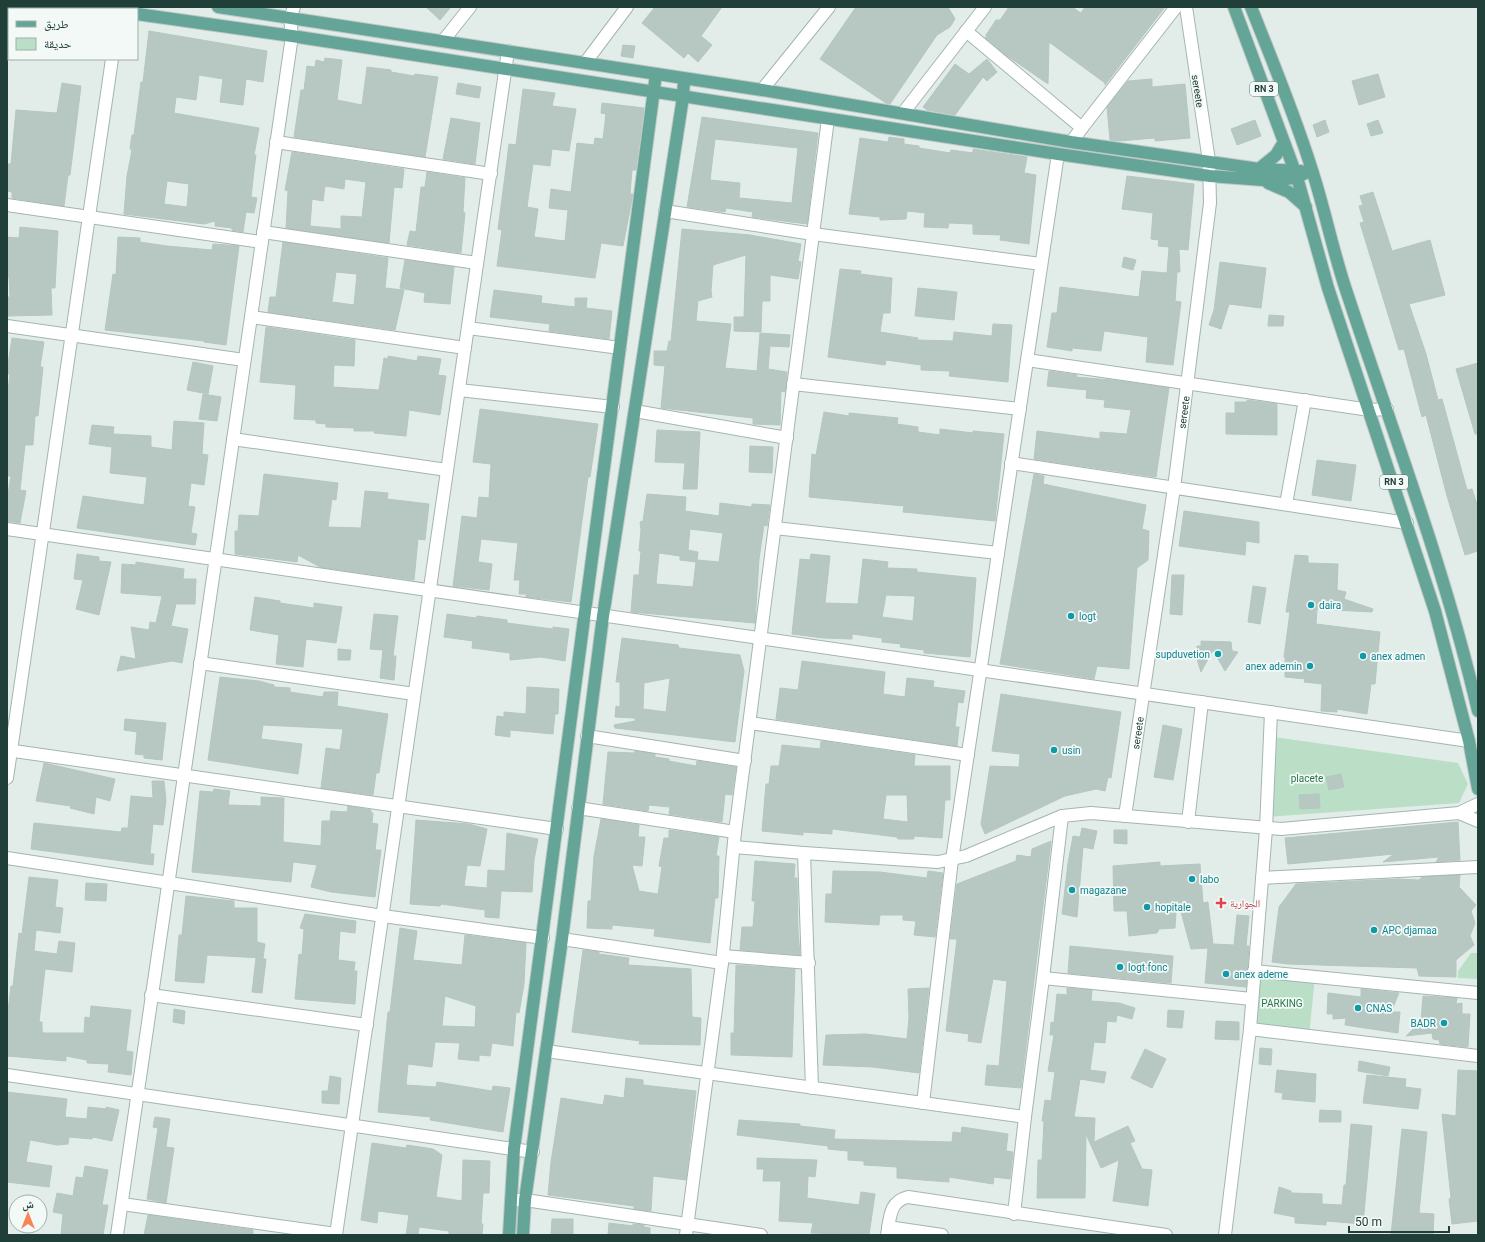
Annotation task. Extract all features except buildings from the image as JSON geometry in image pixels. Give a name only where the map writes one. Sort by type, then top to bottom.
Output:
[{"type":"main road","points":[[218,7],[292,12],[443,41],[903,112],[1071,142],[1296,174]]},
{"type":"main road","name":"RN 3","points":[[1234,7],[1296,174],[1328,288],[1408,523],[1435,611],[1469,741],[1478,789]]},
{"type":"main road","name":"RN 3","points":[[1251,7],[1301,137],[1312,170],[1343,282],[1450,607],[1465,657],[1478,710]]},
{"type":"main road","points":[[138,14],[292,36],[506,70],[654,91],[683,97],[1210,176],[1265,181],[1312,170]]},
{"type":"main road","points":[[509,1235],[514,1149],[656,74]]},
{"type":"main road","points":[[523,1235],[525,1200],[562,939],[603,616],[683,97],[684,79]]},
{"type":"main road","points":[[1260,169],[1276,155],[1284,142]]},
{"type":"main road","points":[[1265,181],[1289,192],[1306,208]]},
{"type":"main road","points":[[1435,611],[1450,607]]},
{"type":"street","points":[[443,41],[470,7]]},
{"type":"street","points":[[585,63],[627,7]]},
{"type":"street","points":[[762,90],[829,7]]},
{"type":"street","points":[[1071,142],[1176,7]]},
{"type":"street","name":"sereete","points":[[1125,816],[1174,488],[1210,203],[1209,161],[1186,7]]},
{"type":"street","points":[[903,112],[966,31],[980,8]]},
{"type":"street","points":[[117,1235],[292,36],[292,12]]},
{"type":"street","points":[[966,31],[1082,128]]},
{"type":"street","points":[[122,1204],[336,1235],[508,51]]},
{"type":"street","points":[[7,778],[9,750],[43,535],[112,60]]},
{"type":"street","points":[[686,1230],[722,959],[735,832],[828,119]]},
{"type":"street","points":[[276,142],[491,174]]},
{"type":"street","points":[[924,1103],[952,860],[1058,154]]},
{"type":"street","points":[[7,205],[89,217],[478,263]]},
{"type":"street","points":[[665,212],[813,234],[1041,264]]},
{"type":"street","points":[[250,317],[465,348]]},
{"type":"street","points":[[7,326],[244,360]]},
{"type":"street","points":[[468,328],[620,348]]},
{"type":"street","points":[[1027,360],[1370,410],[1386,409]]},
{"type":"street","points":[[794,384],[1020,409]]},
{"type":"street","points":[[459,390],[613,407]]},
{"type":"street","points":[[1286,504],[1305,400]]},
{"type":"street","points":[[635,411],[787,438]]},
{"type":"street","points":[[233,439],[447,470]]},
{"type":"street","points":[[1011,464],[1408,523]]},
{"type":"street","points":[[775,528],[998,553]]},
{"type":"street","points":[[7,529],[981,670],[1143,695],[1202,702],[1469,741]]},
{"type":"street","points":[[200,663],[414,694]]},
{"type":"street","points":[[1188,822],[1202,702]]},
{"type":"street","points":[[1225,1235],[1250,1029],[1266,829],[1271,712]]},
{"type":"street","points":[[750,723],[968,755]]},
{"type":"street","points":[[587,736],[745,761]]},
{"type":"street","points":[[9,750],[557,829]]},
{"type":"street","points":[[734,847],[804,854],[925,862],[952,860],[1062,816],[1091,813],[1266,829],[1299,828],[1459,813],[1478,804]]},
{"type":"street","points":[[578,808],[735,832]]},
{"type":"street","points":[[1459,813],[1478,821]]},
{"type":"street","points":[[1014,1214],[1025,1116],[1044,978],[1062,816]]},
{"type":"street","points":[[804,854],[812,1088]]},
{"type":"street","points":[[7,858],[383,916],[543,938]]},
{"type":"street","points":[[1262,878],[1478,867]]},
{"type":"street","points":[[562,939],[722,959],[808,963]]},
{"type":"street","points":[[1254,971],[1478,994]]},
{"type":"street","points":[[1044,978],[1252,999]]},
{"type":"street","points":[[152,994],[367,1025]]},
{"type":"street","points":[[1250,1029],[1478,1056]]},
{"type":"street","points":[[546,1051],[1025,1116]]},
{"type":"street","points":[[7,1075],[533,1152]]},
{"type":"street","points":[[942,1235],[888,1231],[895,1203],[900,1199],[908,1197],[1077,1224],[1166,1235]]},
{"type":"street","points":[[511,1200],[525,1200],[686,1230],[761,1235]]},
{"type":"street","points":[[1072,1235],[1077,1224]]},
{"type":"green space","name":"placete","points":[[1274,737],[1458,763],[1468,784],[1459,803],[1266,817]]},
{"type":"green space","points":[[1471,953],[1478,953],[1478,979],[1458,978],[1458,971]]},
{"type":"green space","name":"PARKING","points":[[1255,972],[1315,977],[1309,1036],[1252,1028]]},
{"type":"place","name":"daira","points":[[1311,605]]},
{"type":"place","name":"logt","points":[[1071,616]]},
{"type":"place","name":"supduvetion","points":[[1218,654]]},
{"type":"place","name":"anex admen","points":[[1363,656]]},
{"type":"place","name":"anex ademin","points":[[1310,666]]},
{"type":"place","name":"usin","points":[[1054,750]]},
{"type":"place","name":"labo","points":[[1192,879]]},
{"type":"place","name":"magazane","points":[[1072,890]]},
{"type":"place","name":"الجوارية","points":[[1221,903]]},
{"type":"place","name":"hopitale","points":[[1147,907]]},
{"type":"place","name":"APC djamaa","points":[[1374,930]]},
{"type":"place","name":"logt fonc","points":[[1120,967]]},
{"type":"place","name":"anex ademe","points":[[1226,974]]},
{"type":"place","name":"CNAS","points":[[1358,1008]]},
{"type":"place","name":"BADR","points":[[1444,1023]]}]
